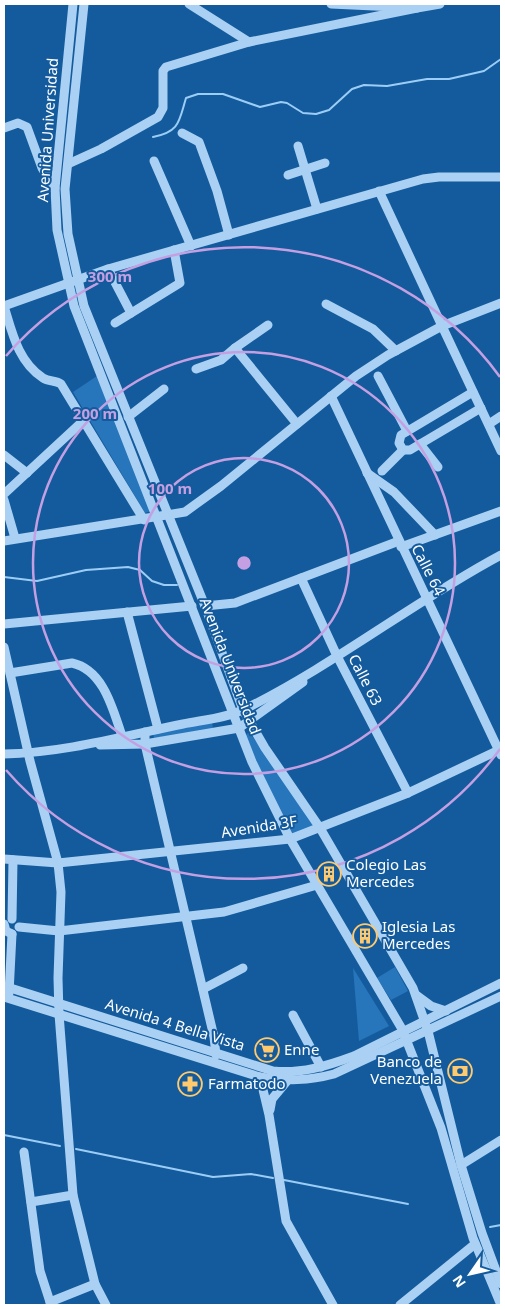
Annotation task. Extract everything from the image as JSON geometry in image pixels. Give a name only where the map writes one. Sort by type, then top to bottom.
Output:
[{"type":"street","name":"Avenida Universidad","points":[[73,4],[55,188],[57,230],[68,284],[88,347],[162,517],[205,606],[243,710],[265,748],[320,828],[415,994],[426,1027],[461,1165],[482,1233],[501,1284]]},
{"type":"street","name":"Avenida Universidad","points":[[84,4],[66,189],[68,234],[84,306],[128,417],[192,606],[252,762],[290,839],[403,1032],[441,1128],[475,1244],[501,1305]]},
{"type":"street","points":[[189,4],[249,42]]},
{"type":"street","points":[[331,4],[417,8]]},
{"type":"street","points":[[68,164],[100,149],[158,117],[163,108],[163,71],[166,67],[249,42],[440,4]]},
{"type":"street","points":[[4,128],[18,123],[27,127],[42,168],[55,188]]},
{"type":"street","points":[[182,133],[199,142],[217,191],[229,235]]},
{"type":"street","points":[[298,146],[317,209]]},
{"type":"street","points":[[154,161],[191,246]]},
{"type":"street","points":[[288,176],[325,163]]},
{"type":"street","points":[[144,520],[61,384],[40,377],[22,357],[17,348],[4,306],[108,268],[191,246],[379,191],[439,177],[501,178]]},
{"type":"street","points":[[379,191],[501,451]]},
{"type":"street","points":[[115,324],[180,283],[174,250]]},
{"type":"street","points":[[108,268],[131,313]]},
{"type":"street","points":[[4,541],[162,517],[191,509],[331,396],[396,351],[442,326],[501,303]]},
{"type":"street","points":[[326,304],[374,329],[396,351]]},
{"type":"street","points":[[196,369],[221,360],[268,325]]},
{"type":"street","points":[[235,348],[297,424]]},
{"type":"street","points":[[378,376],[407,431]]},
{"type":"street","points":[[128,417],[164,389]]},
{"type":"street","points":[[402,450],[399,439],[407,431],[473,392]]},
{"type":"street","name":"Calle 64","points":[[331,396],[500,752]]},
{"type":"street","points":[[382,471],[402,450],[410,450],[481,408]]},
{"type":"street","points":[[489,424],[501,416]]},
{"type":"street","points":[[4,494],[84,420]]},
{"type":"street","points":[[420,444],[438,467]]},
{"type":"street","points":[[4,456],[27,473]]},
{"type":"street","points":[[367,473],[394,492],[435,535]]},
{"type":"street","points":[[4,500],[15,538]]},
{"type":"street","points":[[205,606],[235,603],[301,578],[400,544],[435,535],[501,511]]},
{"type":"street","points":[[4,754],[28,754],[145,732],[243,710],[337,656],[428,598],[501,555]]},
{"type":"street","name":"Calle 63","points":[[301,578],[337,656],[408,793]]},
{"type":"street","points":[[4,624],[192,606]]},
{"type":"street","points":[[127,612],[158,729]]},
{"type":"street","points":[[4,647],[28,754],[58,863],[61,892],[59,1014],[73,1195],[95,1284],[106,1305]]},
{"type":"street","points":[[69,746],[145,744],[239,728],[337,656]]},
{"type":"street","points":[[10,673],[72,663],[81,665],[93,674],[108,694],[122,736]]},
{"type":"street","points":[[145,732],[145,744],[216,1052],[213,1062]]},
{"type":"street","name":"Avenida 3F","points":[[8,860],[58,863],[170,853],[290,839],[408,793],[500,752]]},
{"type":"street","points":[[8,860],[12,919],[19,926],[60,931],[185,915],[224,912],[317,885]]},
{"type":"street","points":[[12,919],[4,924],[6,931],[12,934]]},
{"type":"street","points":[[6,998],[12,934],[19,926]]},
{"type":"street","points":[[203,989],[243,968]]},
{"type":"street","name":"Avenida 4 Bella Vista","points":[[6,998],[260,1077],[287,1081],[309,1080],[334,1074],[407,1041],[446,1011],[501,983]]},
{"type":"street","name":"Avenida 4 Bella Vista","points":[[7,987],[273,1071],[289,1072],[322,1067],[354,1056],[403,1032],[426,1027],[501,996]]},
{"type":"street","points":[[415,994],[427,1004],[446,1011]]},
{"type":"street","points":[[292,1015],[322,1067]]},
{"type":"street","points":[[135,1038],[138,1028]]},
{"type":"street","points":[[260,1077],[270,1115],[286,1221],[333,1305]]},
{"type":"street","points":[[270,1115],[272,1099],[287,1081]]},
{"type":"street","points":[[461,1165],[501,1140]]},
{"type":"street","points":[[24,1152],[40,1271],[50,1303],[95,1284]]},
{"type":"street","points":[[30,1202],[73,1195]]},
{"type":"street","points":[[400,1305],[475,1244]]},
{"type":"shaded area","points":[[97,376],[151,511],[145,513],[73,392]]},
{"type":"shaded area","points":[[212,721],[213,730],[154,738],[153,733]]},
{"type":"shaded area","points":[[249,732],[320,828],[290,839],[244,737]]},
{"type":"shaded area","points":[[395,967],[408,991],[391,1000],[377,978]]},
{"type":"shaded area","points":[[353,968],[389,1026],[359,1041]]},
{"type":"waterway","points":[[153,137],[173,129],[180,119],[186,98],[198,94],[223,94],[260,107],[281,102],[287,103],[303,113],[316,114],[329,110],[352,89],[364,85],[387,86],[427,79],[449,79],[484,71],[501,59]]},
{"type":"waterway","points":[[4,577],[37,581],[86,570],[128,567],[140,570],[152,581],[164,585],[177,585]]},
{"type":"waterway","points":[[4,1135],[60,1146]]},
{"type":"waterway","points":[[76,1149],[213,1177],[251,1174],[273,1178]]},
{"type":"waterway","points":[[284,1180],[408,1204]]},
{"type":"waterway","points":[[490,1227],[501,1225]]},
{"type":"place","name":"Colegio Las Mercedes","points":[[329,874]]},
{"type":"place","name":"Iglesia Las Mercedes","points":[[365,936]]},
{"type":"place","name":"Enne","points":[[267,1050]]},
{"type":"place","name":"Banco de Venezuela","points":[[460,1071]]},
{"type":"place","name":"Farmatodo","points":[[190,1084]]}]
